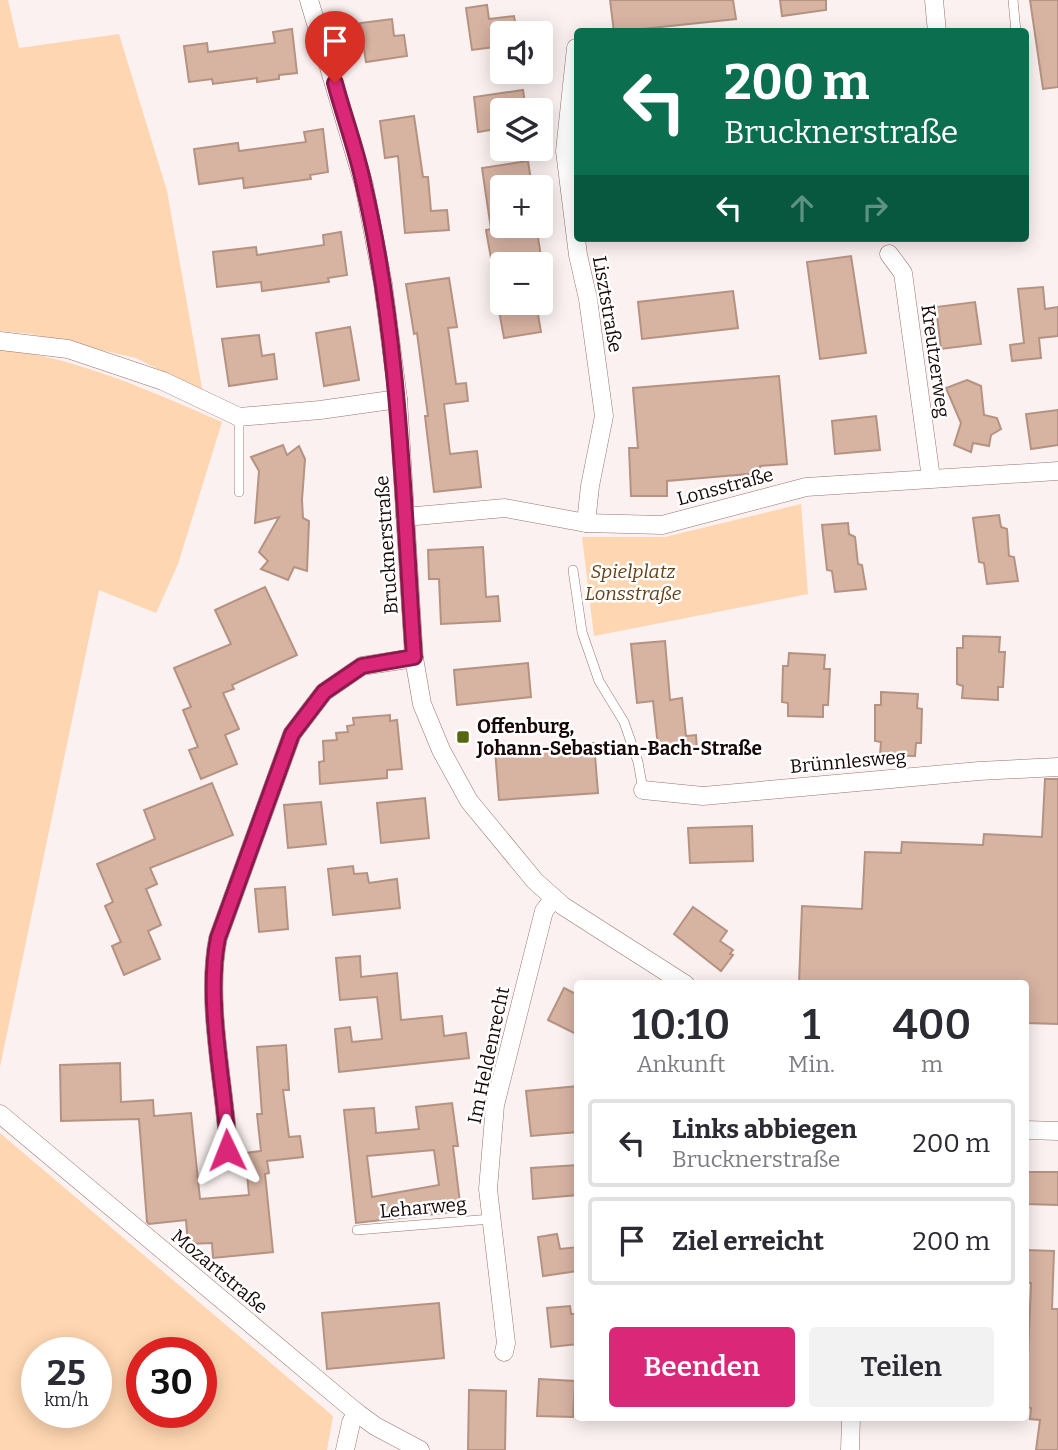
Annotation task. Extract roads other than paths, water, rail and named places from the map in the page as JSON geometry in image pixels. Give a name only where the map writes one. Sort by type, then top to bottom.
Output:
[{"type":"street","name":"Brucknerstraße","points":[[309,0],[364,185],[383,284],[398,398],[414,657],[422,704],[441,750],[469,801],[535,881],[571,911],[679,980]]},
{"type":"street","points":[[934,0],[937,28]]},
{"type":"street","name":"Lisztstraße","points":[[574,67],[565,151],[574,224]]},
{"type":"street","name":"Lisztstraße","points":[[576,242],[604,416],[590,486],[586,523]]},
{"type":"street","name":"Kreutzerweg","points":[[889,254],[903,273],[931,478]]},
{"type":"street","points":[[0,341],[68,349],[163,381],[239,417],[320,410],[398,398]]},
{"type":"street","name":"Lonsstraße","points":[[405,517],[505,508],[586,523],[662,525],[806,487],[1058,471]]},
{"type":"street","points":[[223,1160],[227,1150],[227,1132],[213,995],[214,959],[218,938],[292,734],[324,692],[362,666],[414,657]]},
{"type":"street","name":"Brünnlesweg","points":[[643,790],[703,796],[979,771],[1058,767]]},
{"type":"street","name":"Im Heldenrecht","points":[[504,1352],[506,1343],[488,1188],[495,1105],[544,911],[554,898]]},
{"type":"street","name":"Mozartstraße","points":[[0,1114],[356,1412],[375,1426],[420,1450]]},
{"type":"street","points":[[1029,1130],[1058,1131]]},
{"type":"street","points":[[345,1450],[356,1412]]},
{"type":"street","points":[[850,1450],[851,1421]]},
{"type":"lane","points":[[1013,0],[1016,28]]},
{"type":"lane","points":[[239,417],[239,492]]},
{"type":"lane","points":[[573,570],[582,632],[599,681],[624,722],[638,762],[643,790]]},
{"type":"lane","name":"Leharweg","points":[[357,1230],[491,1219]]},
{"type":"place","name":"Offenburg, Johann-Sebastian-Bach-Straße","points":[[463,737]]},
{"type":"park label","name":"Spielplatz Lonsstraße","points":[[633,582]]}]
